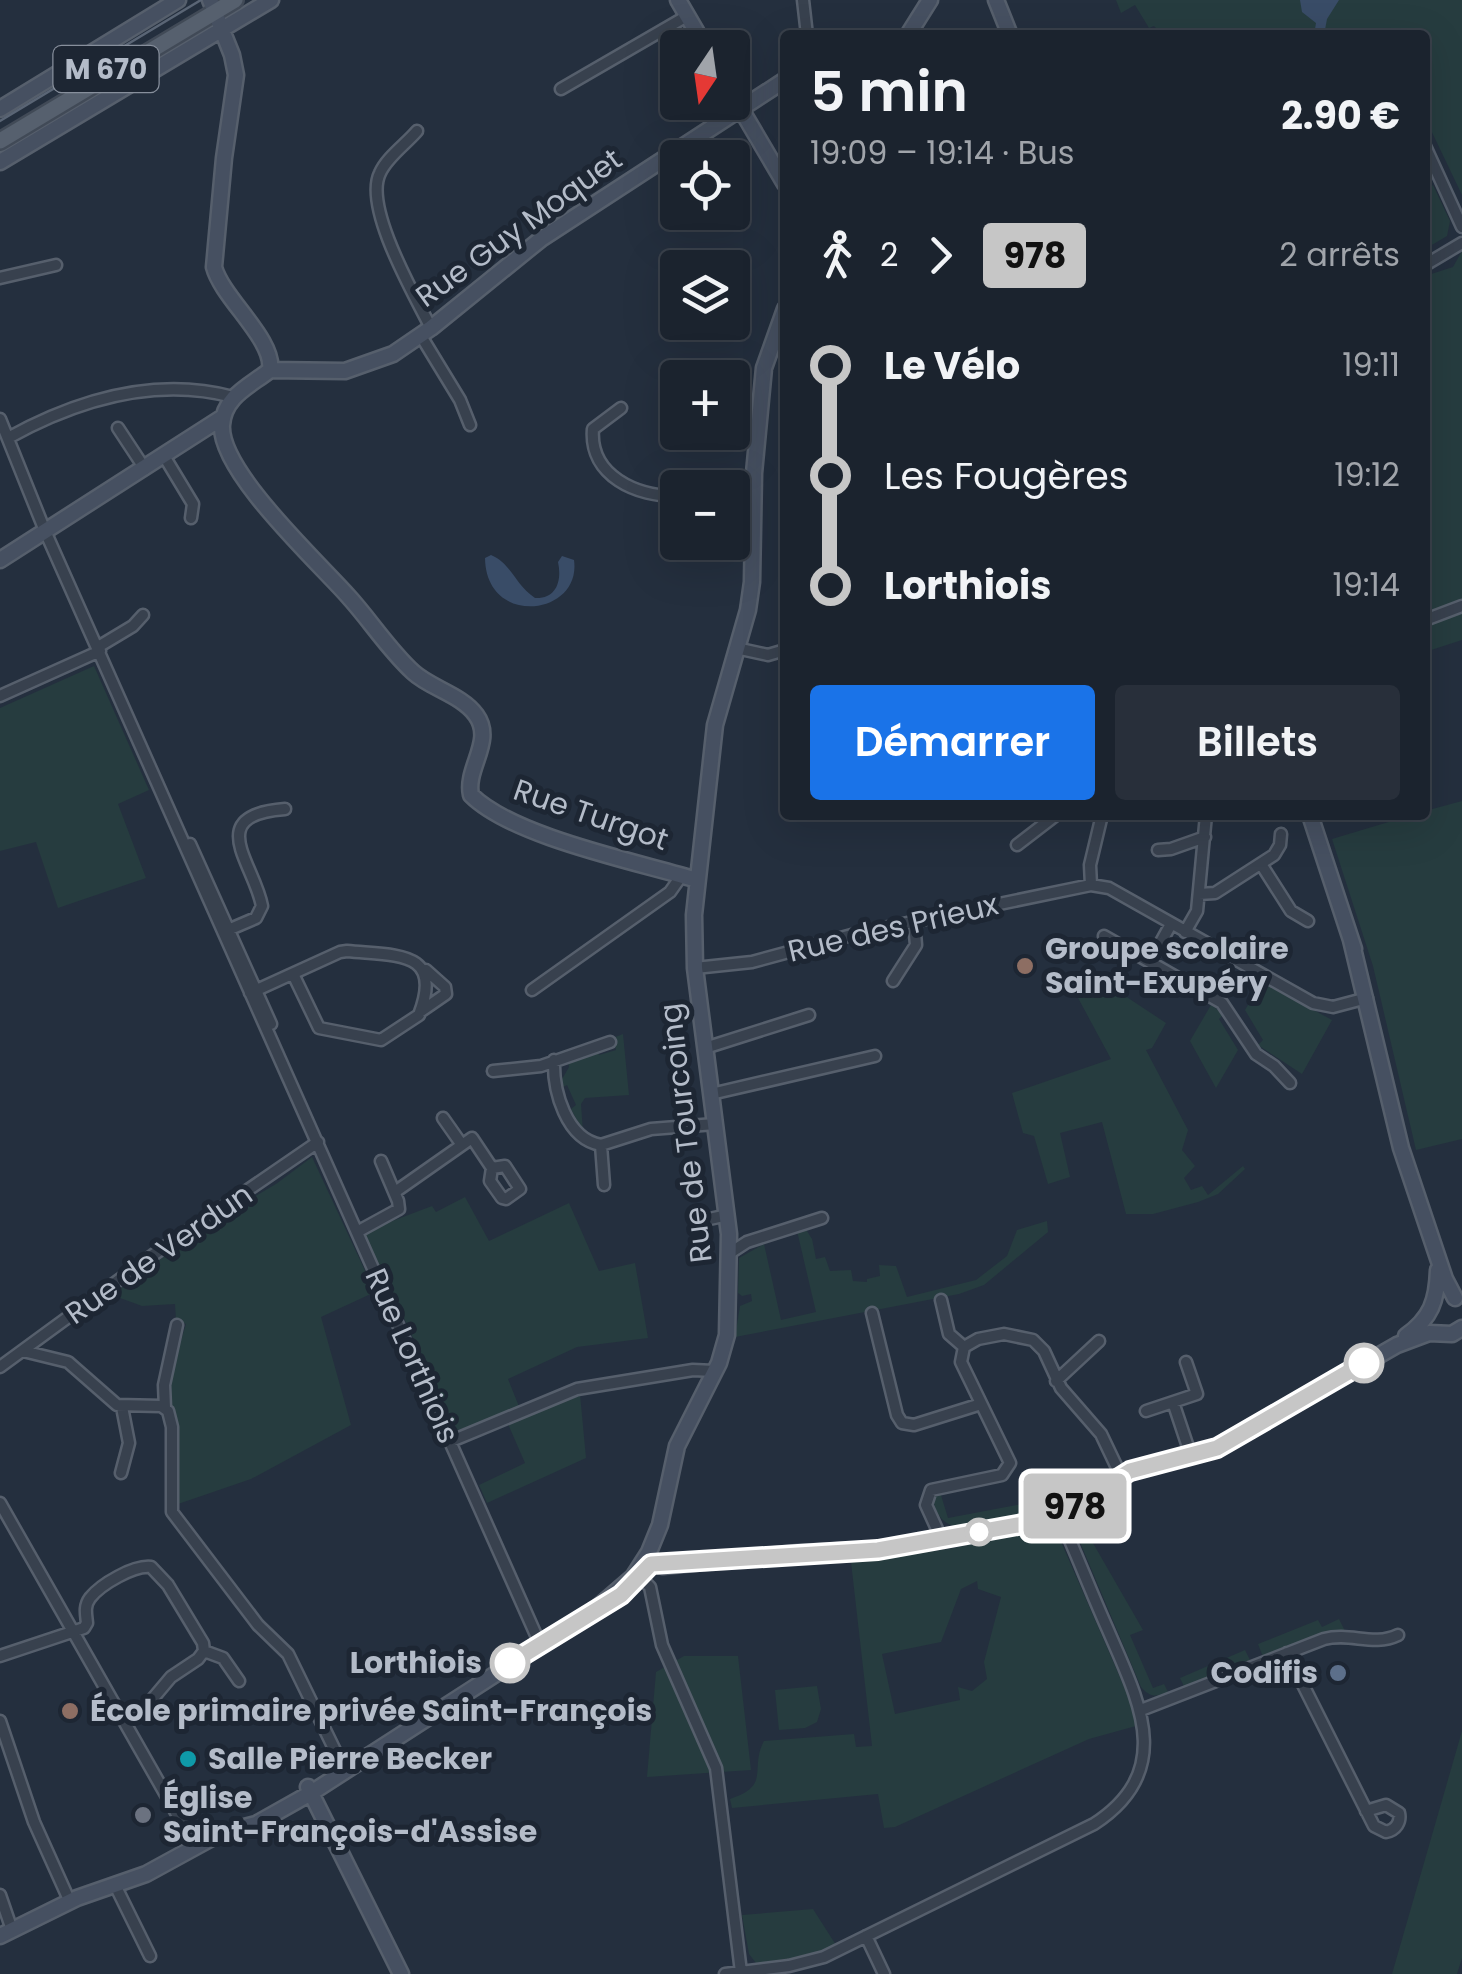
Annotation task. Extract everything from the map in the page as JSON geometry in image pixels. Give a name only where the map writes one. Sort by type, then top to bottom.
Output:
[{"type":"main road","name":"M 670","points":[[0,132],[215,4],[235,0]]},
{"type":"main road","name":"M 670","points":[[0,142],[215,4]]},
{"type":"street","points":[[0,109],[178,0]]},
{"type":"street","points":[[0,162],[271,0]]},
{"type":"street","points":[[678,0],[695,30]]},
{"type":"street","points":[[803,0],[807,30]]},
{"type":"street","points":[[911,30],[930,0]]},
{"type":"street","points":[[996,0],[1008,30]]},
{"type":"street","points":[[0,560],[223,417],[233,397],[270,370],[270,357],[216,277],[214,267],[236,75],[215,4]]},
{"type":"street","points":[[561,89],[687,16]]},
{"type":"street","name":"Rue Guy Moquet","points":[[750,102],[780,83]]},
{"type":"street","name":"Rue Guy Moquet","points":[[270,370],[324,372],[358,368],[392,354],[426,332],[541,239],[723,120]]},
{"type":"street","points":[[748,120],[780,175]]},
{"type":"street","points":[[417,131],[381,170],[378,188],[390,245],[470,426]]},
{"type":"street","points":[[1430,157],[1462,227]]},
{"type":"street","points":[[1430,262],[1462,244]]},
{"type":"street","points":[[0,278],[56,265]]},
{"type":"street","name":"Rue de Tourcoing","points":[[643,1569],[666,1529],[684,1430],[714,1371],[727,1335],[728,1215],[695,968],[690,878],[712,738],[750,596],[764,363],[780,322]]},
{"type":"street","points":[[8,438],[51,415],[94,399],[184,387],[233,397]]},
{"type":"street","points":[[621,408],[593,429],[598,462],[616,479],[660,496]]},
{"type":"street","name":"Rue Turgot","points":[[223,417],[222,432],[232,458],[284,530],[333,579],[414,672],[475,713],[483,736],[470,784],[471,796],[500,815],[584,848],[690,878]]},
{"type":"street","name":"Rue Lorthiois","points":[[0,419],[45,530],[174,818],[194,850],[356,1232],[540,1644]]},
{"type":"street","points":[[118,428],[144,469]]},
{"type":"street","points":[[164,456],[193,504],[191,518]]},
{"type":"street","points":[[1430,618],[1462,606]]},
{"type":"street","points":[[0,696],[99,649],[143,615]]},
{"type":"street","points":[[736,648],[768,655],[780,651]]},
{"type":"street","points":[[226,930],[256,918],[262,906],[238,846],[241,828],[256,814],[285,809]]},
{"type":"street","points":[[1017,845],[1050,820]]},
{"type":"street","points":[[1101,820],[1090,866],[1091,885],[1109,888],[1313,1003],[1333,1007],[1368,997]]},
{"type":"street","points":[[1185,932],[1196,915],[1206,820]]},
{"type":"street","points":[[1312,820],[1400,1109],[1410,1172],[1459,1301]]},
{"type":"street","points":[[1199,894],[1215,894],[1261,864],[1279,849],[1281,834]]},
{"type":"street","points":[[1158,850],[1172,849],[1205,836]]},
{"type":"street","points":[[1261,864],[1291,911],[1308,921]]},
{"type":"street","points":[[532,990],[690,878]]},
{"type":"street","name":"Rue des Prieux","points":[[695,968],[752,962],[914,922],[1091,885]]},
{"type":"street","points":[[894,982],[916,944],[914,922]]},
{"type":"street","points":[[1150,962],[1171,924]]},
{"type":"street","points":[[1104,936],[1222,1003],[1256,1054],[1290,1084]]},
{"type":"street","points":[[254,992],[293,974],[348,951],[412,960],[445,987],[446,994],[381,1040],[323,1030],[314,1023],[293,974]]},
{"type":"street","points":[[420,1012],[426,978],[422,966]]},
{"type":"street","points":[[705,1048],[808,1015]]},
{"type":"street","points":[[492,1071],[541,1066],[610,1042]]},
{"type":"street","points":[[712,1094],[874,1056]]},
{"type":"street","points":[[554,1060],[555,1086],[573,1126],[586,1140],[601,1144],[650,1129],[715,1124]]},
{"type":"street","points":[[443,1118],[462,1144]]},
{"type":"street","points":[[398,1190],[472,1138],[492,1168]]},
{"type":"street","name":"Rue de Verdun","points":[[0,1367],[153,1255],[318,1142]]},
{"type":"street","points":[[601,1144],[604,1185]]},
{"type":"street","points":[[356,1232],[397,1212],[398,1190],[381,1161]]},
{"type":"street","points":[[702,1233],[700,1221],[728,1215]]},
{"type":"street","points":[[730,1252],[747,1242],[776,1236],[822,1218]]},
{"type":"street","points":[[1438,1254],[1432,1325],[1454,1333]]},
{"type":"street","points":[[0,1895],[6,1934],[70,1902],[146,1874],[221,1834],[256,1824],[621,1595],[643,1569],[878,1550],[1028,1524],[1059,1514],[1146,1465],[1191,1456],[1224,1444],[1385,1351],[1419,1326],[1444,1298],[1459,1301]]},
{"type":"street","points":[[941,1300],[949,1334],[964,1347]]},
{"type":"street","points":[[872,1313],[902,1423],[914,1424],[981,1404]]},
{"type":"street","points":[[177,1325],[164,1385],[165,1408],[172,1428],[172,1512],[258,1625],[288,1654],[343,1768]]},
{"type":"street","points":[[1385,1351],[1427,1334],[1454,1333]]},
{"type":"street","points":[[942,1540],[926,1505],[930,1490],[1002,1475],[1009,1468],[1009,1458],[960,1356],[964,1347],[985,1336],[1024,1336],[1044,1351],[1056,1381],[1096,1426],[1121,1476]]},
{"type":"street","points":[[1056,1381],[1099,1341]]},
{"type":"street","points":[[23,1351],[68,1362],[106,1399],[122,1407],[165,1408]]},
{"type":"street","points":[[1146,1411],[1197,1394],[1186,1362]]},
{"type":"street","points":[[449,1442],[571,1390],[644,1376],[714,1371]]},
{"type":"street","points":[[1173,1402],[1191,1456]]},
{"type":"street","points":[[121,1473],[129,1443],[122,1407]]},
{"type":"street","points":[[0,1502],[196,1846]]},
{"type":"street","points":[[725,1974],[804,1963],[866,1936],[1086,1829],[1107,1815],[1128,1792],[1140,1766],[1144,1730],[1141,1710],[1059,1514]]},
{"type":"street","points":[[0,1656],[87,1626],[86,1608],[93,1595],[132,1570],[146,1566],[155,1570],[204,1643],[204,1650],[198,1659],[163,1683],[144,1708],[124,1721]]},
{"type":"street","points":[[643,1569],[663,1650],[716,1768],[740,1972]]},
{"type":"street","points":[[1141,1710],[1331,1637],[1378,1642],[1398,1635]]},
{"type":"street","points":[[204,1650],[224,1658],[238,1681]]},
{"type":"street","points":[[1287,1654],[1366,1812]]},
{"type":"street","points":[[0,1722],[34,1822],[70,1902]]},
{"type":"street","points":[[309,1789],[400,1974]]},
{"type":"street","points":[[115,1884],[150,1956]]},
{"type":"street","points":[[866,1936],[884,1974]]},
{"type":"green space","points":[[1116,0],[1462,0],[1462,195],[1430,128],[1430,30],[1158,30],[1154,26],[1149,28],[1135,5],[1121,13]]},
{"type":"green space","points":[[1433,185],[1450,221],[1447,236],[1430,246]]},
{"type":"green space","points":[[1462,251],[1462,640],[1430,650],[1430,274],[1453,267]]},
{"type":"green space","points":[[94,666],[149,790],[118,804],[146,878],[58,908],[36,842],[0,851],[0,708]]},
{"type":"green space","points":[[1462,801],[1462,1139],[1416,1150],[1373,966],[1332,839],[1395,820],[1430,820],[1430,810]]},
{"type":"green space","points":[[1262,982],[1332,1020],[1302,1074],[1258,1045],[1263,1040],[1245,1010]]},
{"type":"green space","points":[[1110,986],[1166,1023],[1152,1048],[1146,1050],[1188,1130],[1182,1150],[1195,1166],[1184,1178],[1191,1190],[1202,1186],[1208,1195],[1243,1166],[1245,1169],[1218,1194],[1153,1214],[1126,1214],[1102,1122],[1060,1133],[1070,1177],[1048,1184],[1034,1136],[1023,1133],[1012,1093],[1111,1059],[1077,996]]},
{"type":"green space","points":[[1211,1005],[1224,1014],[1219,1019],[1238,1050],[1216,1088],[1190,1041]]},
{"type":"green space","points":[[623,1034],[629,1095],[585,1098],[581,1104],[583,1132],[571,1109],[576,1105],[567,1085],[561,1088],[568,1060],[597,1049],[599,1055],[616,1050],[613,1038]]},
{"type":"green space","points":[[312,1157],[375,1292],[321,1317],[351,1425],[251,1479],[178,1504],[174,1497],[169,1381],[186,1324],[176,1319],[175,1304],[142,1306],[112,1295],[208,1224],[276,1184]]},
{"type":"green space","points":[[465,1197],[489,1241],[569,1203],[599,1271],[635,1263],[648,1338],[577,1347],[508,1379],[520,1409],[455,1431],[361,1233],[432,1206],[436,1212]]},
{"type":"green space","points":[[1047,1221],[1048,1232],[984,1285],[959,1294],[735,1337],[740,1306],[752,1301],[751,1294],[738,1293],[739,1258],[764,1244],[781,1320],[816,1312],[797,1231],[805,1228],[816,1259],[825,1257],[830,1271],[851,1270],[853,1281],[867,1282],[880,1276],[879,1265],[896,1266],[907,1297],[976,1280],[1007,1256],[1017,1230]]},
{"type":"green space","points":[[580,1394],[586,1458],[487,1503],[479,1485],[525,1463],[508,1424]]},
{"type":"green space","points":[[1107,1473],[1042,1509],[969,1527],[944,1520],[934,1504],[933,1496],[940,1492],[948,1518],[1022,1504],[1024,1488],[1041,1502],[1064,1486]]},
{"type":"green space","points":[[1082,1524],[1143,1630],[1130,1635],[1153,1688],[1164,1684],[1168,1692],[1153,1696],[1141,1687],[1074,1528]]},
{"type":"green space","points":[[1055,1528],[1133,1707],[1136,1726],[1089,1739],[895,1827],[884,1828],[878,1794],[732,1808],[730,1799],[743,1794],[755,1782],[764,1741],[854,1734],[856,1747],[872,1746],[851,1562],[948,1549]],"holes":[[[977,1581],[978,1589],[1001,1597],[984,1662],[987,1679],[972,1691],[958,1687],[960,1700],[895,1714],[882,1654],[941,1642],[961,1589]]]},
{"type":"green space","points":[[1339,1619],[1345,1631],[1296,1643],[1263,1657],[1258,1644],[1318,1620],[1322,1627]]},
{"type":"green space","points":[[1245,1650],[1250,1660],[1185,1688],[1180,1678]]},
{"type":"green space","points":[[684,1656],[738,1656],[751,1770],[647,1777],[656,1672]]},
{"type":"green space","points":[[817,1686],[821,1709],[817,1722],[805,1728],[779,1730],[775,1690]]},
{"type":"green space","points":[[1462,1731],[1462,1958],[1457,1974],[1392,1974]]},
{"type":"green space","points":[[813,1909],[836,1945],[805,1957],[756,1963],[749,1954],[742,1915]]},
{"type":"water","points":[[1300,0],[1339,0],[1325,30],[1315,30],[1316,23],[1302,12]]},
{"type":"water","points":[[491,555],[535,598],[553,592],[562,556],[574,560],[573,579],[564,593],[550,602],[516,604],[500,596],[489,580],[485,558]]},
{"type":"tram line","points":[[0,121],[201,0]]},
{"type":"bus line","name":"978","points":[[510,1663],[621,1595],[651,1564],[878,1550],[1040,1521],[1086,1500],[1130,1471],[1217,1448],[1364,1363]]},
{"type":"place","name":"Groupe scolaire Saint-Exupéry","points":[[1025,966]]},
{"type":"place","name":"Lorthiois","points":[[510,1663]]},
{"type":"place","name":"Codifis","points":[[1338,1673]]},
{"type":"place","name":"École primaire privée Saint-François","points":[[70,1711]]},
{"type":"place","name":"Salle Pierre Becker","points":[[188,1759]]},
{"type":"place","name":"Église Saint-François-d'Assise","points":[[143,1815]]}]
